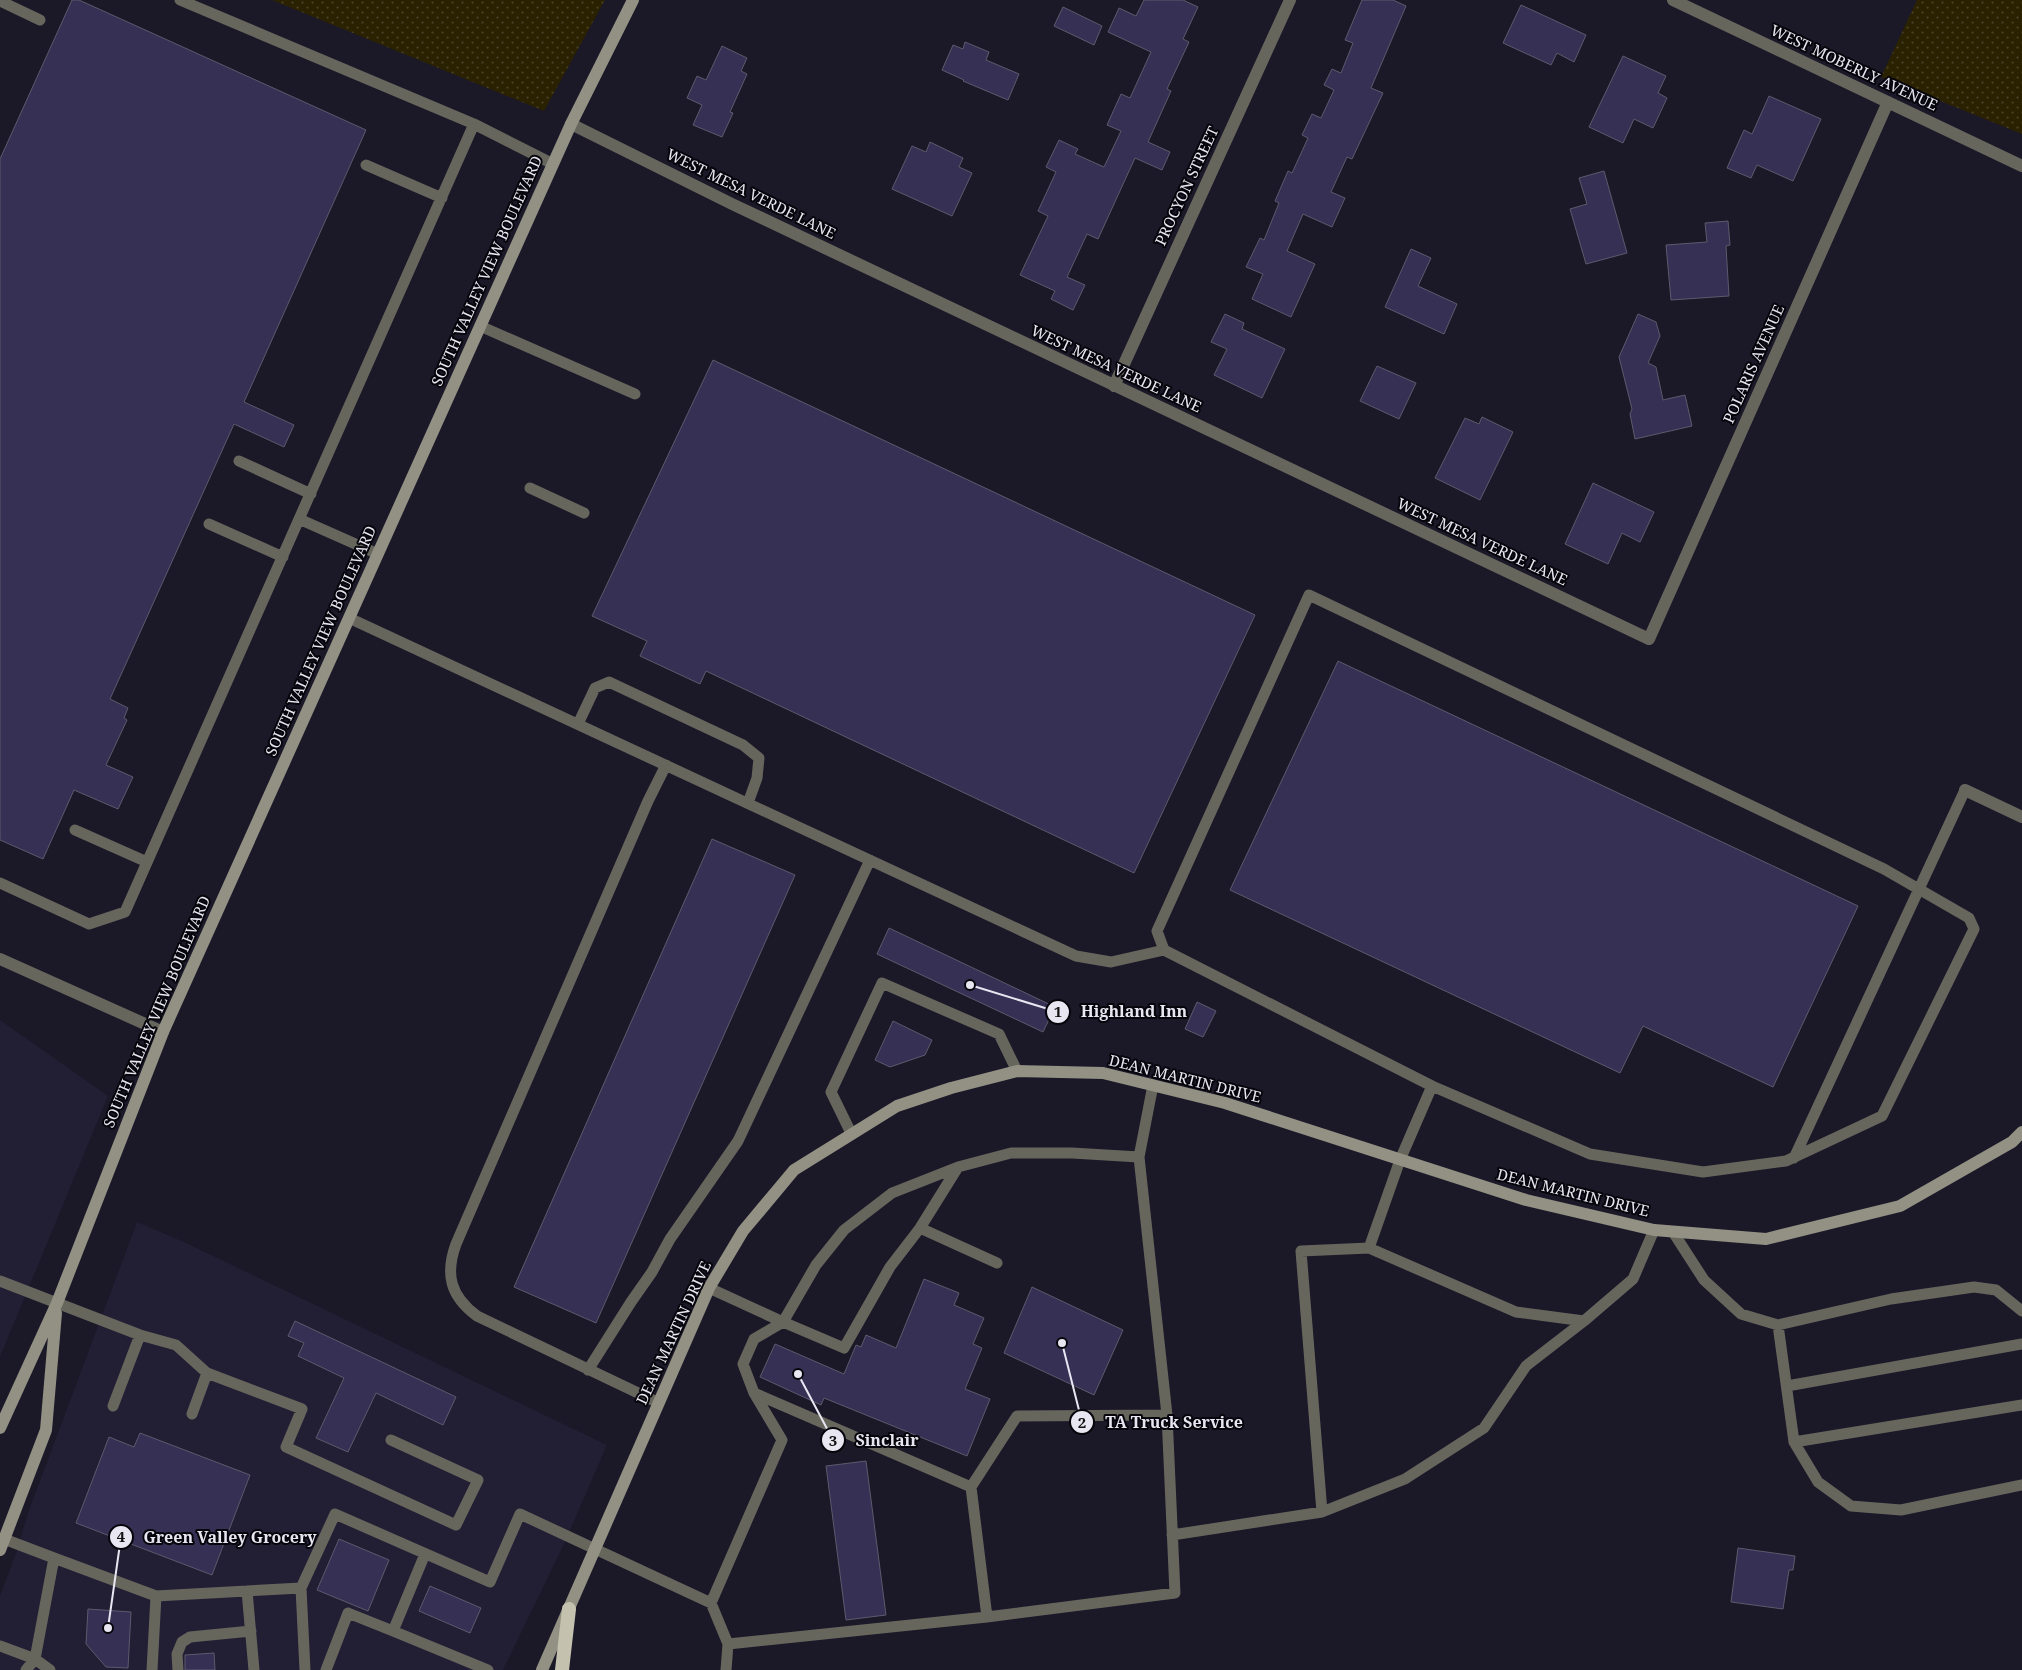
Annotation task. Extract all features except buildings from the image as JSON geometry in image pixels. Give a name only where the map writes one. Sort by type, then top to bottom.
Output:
[{"type":"highway","points":[[562,1670],[569,1608]]},
{"type":"main road","name":"SOUTH VALLEY VIEW BOULEVARD","points":[[0,1428],[57,1303],[163,1032],[571,124],[633,0]]},
{"type":"main road","name":"DEAN MARTIN DRIVE","points":[[542,1670],[709,1288],[743,1231],[794,1170],[897,1106],[951,1088],[1017,1071],[1103,1073],[1224,1103],[1526,1200],[1654,1230],[1766,1239],[1900,1206],[2012,1142],[2022,1132]]},
{"type":"main road","name":"SOUTH VALLEY VIEW BOULEVARD","points":[[2,1544],[46,1430],[57,1303]]},
{"type":"street","name":"PROCYON STREET","points":[[1114,386],[1290,0]]},
{"type":"street","name":"WEST MOBERLY AVENUE","points":[[1673,0],[2022,166]]},
{"type":"street","name":"POLARIS AVENUE","points":[[1649,639],[1888,102]]},
{"type":"street","name":"WEST MESA VERDE LANE","points":[[571,124],[732,204],[1649,639]]},
{"type":"street","points":[[1965,790],[2022,817]]},
{"type":"street","points":[[0,959],[163,1032]]},
{"type":"lane","points":[[180,0],[474,124],[553,164]]},
{"type":"lane","points":[[0,1],[40,20]]},
{"type":"lane","points":[[0,883],[89,924],[125,912],[474,124]]},
{"type":"lane","points":[[366,165],[442,198]]},
{"type":"lane","points":[[480,326],[635,394]]},
{"type":"lane","points":[[239,461],[311,494]]},
{"type":"lane","points":[[530,488],[584,513]]},
{"type":"lane","points":[[299,519],[378,554]]},
{"type":"lane","points":[[209,524],[283,557]]},
{"type":"lane","points":[[349,618],[1076,956],[1111,962],[1164,950],[1432,1086],[1590,1154],[1703,1172],[1794,1158],[1882,1116],[1974,929],[1969,918],[1884,870],[1309,595],[1157,931],[1164,950]]},
{"type":"lane","points":[[578,724],[595,688],[609,682],[743,745],[759,758],[757,778],[748,802]]},
{"type":"lane","points":[[659,1403],[477,1316],[458,1297],[449,1270],[456,1244],[648,801],[666,764]]},
{"type":"lane","points":[[1794,1158],[1965,790]]},
{"type":"lane","points":[[75,830],[147,862]]},
{"type":"lane","points":[[588,1370],[652,1272],[670,1239],[738,1141],[870,860]]},
{"type":"lane","points":[[851,1133],[831,1092],[882,983],[999,1034],[1017,1071]]},
{"type":"lane","points":[[728,1644],[987,1617],[1175,1593],[1166,1415],[1138,1157],[1152,1085]]},
{"type":"lane","points":[[1369,1248],[1400,1160],[1432,1086]]},
{"type":"lane","points":[[711,1603],[782,1440],[754,1393],[742,1364],[754,1339],[783,1322],[816,1264],[844,1230],[892,1193],[958,1167],[1011,1154],[1072,1153],[1138,1157]]},
{"type":"lane","points":[[709,1288],[844,1348],[890,1267],[920,1228],[958,1167]]},
{"type":"lane","points":[[920,1228],[997,1263]]},
{"type":"lane","points":[[1172,1535],[1322,1512],[1405,1479],[1484,1428],[1526,1366],[1584,1321],[1633,1279],[1654,1230]]},
{"type":"lane","points":[[1673,1232],[1704,1280],[1741,1314],[1778,1325],[1891,1299],[1974,1287],[1996,1290],[2022,1311]]},
{"type":"lane","points":[[1322,1512],[1302,1251],[1369,1248],[1516,1312],[1584,1321]]},
{"type":"lane","points":[[0,1281],[140,1335],[176,1344],[207,1373],[302,1409],[286,1448],[456,1525],[478,1480],[391,1440]]},
{"type":"lane","points":[[1778,1325],[1794,1442],[1818,1482],[1851,1506],[1900,1510],[2022,1485]]},
{"type":"lane","points":[[112,1406],[140,1335]]},
{"type":"lane","points":[[1786,1386],[2022,1344]]},
{"type":"lane","points":[[192,1414],[207,1373]]},
{"type":"lane","points":[[754,1393],[972,1487]]},
{"type":"lane","points":[[1794,1442],[2022,1406]]},
{"type":"lane","points":[[987,1617],[972,1487],[1017,1416],[1166,1415]]},
{"type":"lane","points":[[305,1670],[301,1588],[335,1514],[490,1582],[520,1514],[711,1603],[728,1644],[726,1670]]},
{"type":"lane","points":[[2,1544],[54,1558],[156,1596],[301,1588]]},
{"type":"lane","points":[[393,1630],[425,1554]]},
{"type":"lane","points":[[26,1670],[35,1659],[54,1558]]},
{"type":"lane","points":[[247,1591],[254,1670]]},
{"type":"lane","points":[[152,1670],[156,1596]]},
{"type":"lane","points":[[326,1670],[348,1613],[488,1670]]},
{"type":"lane","points":[[178,1670],[177,1654],[182,1642],[190,1637],[251,1631]]},
{"type":"lane","points":[[0,1646],[35,1659],[50,1670]]},
{"type":"shaded area","points":[[0,1020],[108,1096],[0,1357]]},
{"type":"shaded area","points":[[137,1222],[184,1242],[607,1445],[564,1544],[503,1670],[0,1670],[0,1596],[29,1510]]},
{"type":"sand","points":[[272,0],[605,0],[544,111]]},
{"type":"sand","points":[[1917,0],[2022,0],[2022,134],[1881,77]]},
{"type":"place","name":"Highland Inn","points":[[970,985]]},
{"type":"place","name":"TA Truck Service","points":[[1062,1343]]},
{"type":"place","name":"Sinclair","points":[[798,1374]]},
{"type":"place","name":"Green Valley Grocery","points":[[108,1628]]}]
